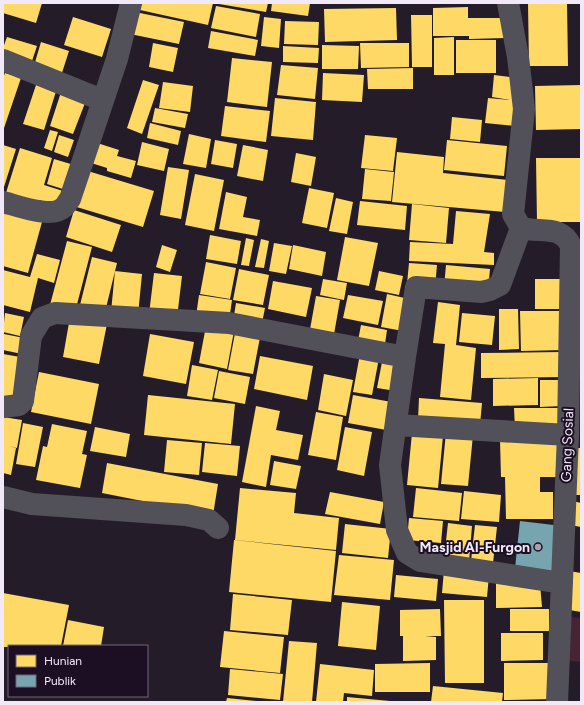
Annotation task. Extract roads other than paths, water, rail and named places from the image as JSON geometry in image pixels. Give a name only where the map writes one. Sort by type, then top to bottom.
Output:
[{"type":"street","points":[[3,202],[47,212],[65,207],[70,199],[117,59],[131,3]]},
{"type":"street","points":[[508,3],[518,57],[524,109],[513,214],[521,228],[500,285],[490,290],[481,292],[416,287],[390,465],[397,530],[407,553],[420,561],[562,583]]},
{"type":"street","points":[[3,60],[102,100]]},
{"type":"street","name":"Gang Sosial","points":[[521,228],[560,232],[567,238],[571,246],[568,435],[557,702]]},
{"type":"street","points":[[3,407],[19,405],[23,400],[30,336],[42,318],[55,313],[229,323],[406,357]]},
{"type":"street","points":[[396,425],[568,435]]},
{"type":"street","points":[[3,497],[32,504],[186,516],[209,520],[218,528]]},
{"type":"place","name":"Masjid AI-Furgon","points":[[538,547]]}]
